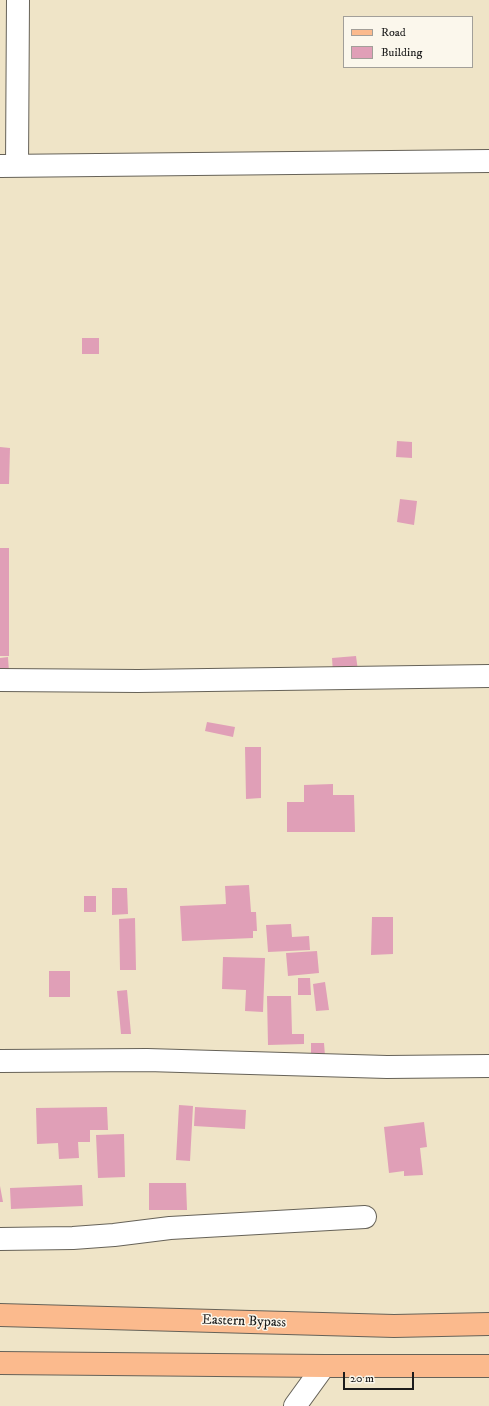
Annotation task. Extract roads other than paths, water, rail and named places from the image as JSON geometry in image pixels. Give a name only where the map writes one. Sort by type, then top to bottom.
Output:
[{"type":"main road","name":"Eastern Bypass","points":[[0,1315],[394,1326],[489,1324]]},
{"type":"main road","points":[[0,1363],[489,1366]]},
{"type":"street","points":[[18,0],[8,166],[489,161]]},
{"type":"street","points":[[0,680],[138,681],[489,676]]},
{"type":"street","points":[[0,1061],[147,1060],[387,1067],[489,1066]]},
{"type":"street","points":[[0,1239],[73,1238],[170,1228],[364,1217]]},
{"type":"street","points":[[294,1406],[324,1366]]}]
